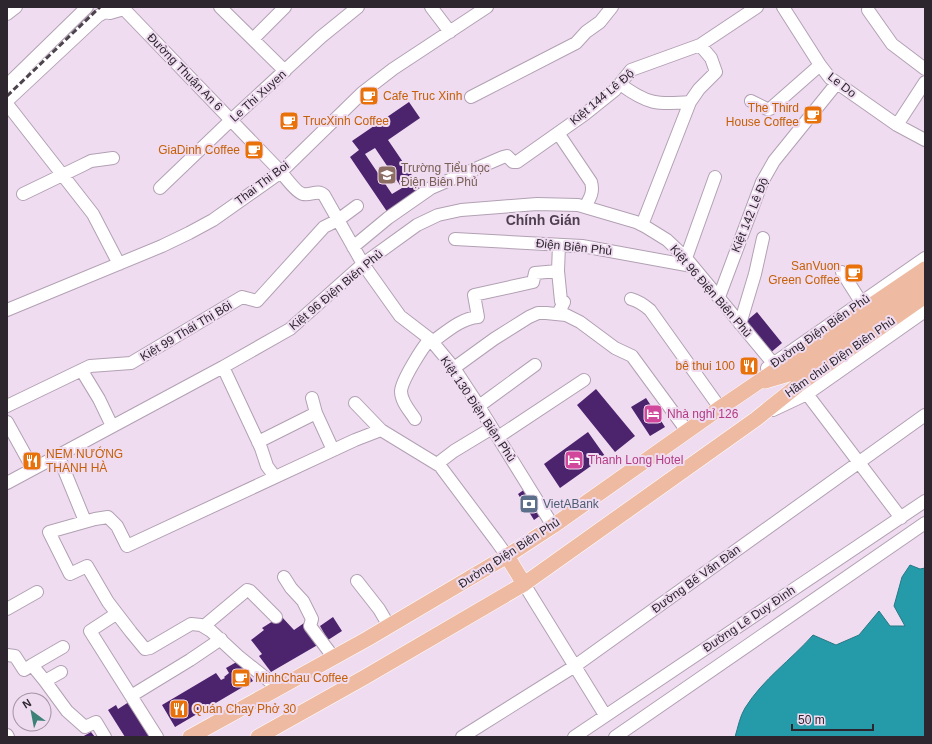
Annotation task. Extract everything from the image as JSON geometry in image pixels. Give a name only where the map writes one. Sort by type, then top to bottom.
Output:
[{"type":"main road","name":"Hầm chui Điện Biên Phủ","points":[[756,384],[925,269]]},
{"type":"main road","points":[[756,384],[792,373],[925,282]]},
{"type":"main road","name":"Hầm chui Điện Biên Phủ","points":[[756,419],[802,382],[925,296]]},
{"type":"main road","name":"Đường Điện Biên Phủ","points":[[190,737],[334,658],[507,556],[553,526],[756,384]]},
{"type":"main road","points":[[258,737],[366,677],[524,584],[756,419]]},
{"type":"main road","points":[[507,556],[524,584]]},
{"type":"street","points":[[7,14],[16,7]]},
{"type":"street","points":[[7,85],[87,7]]},
{"type":"street","points":[[220,7],[285,71]]},
{"type":"street","points":[[253,39],[285,7]]},
{"type":"street","name":"Le Thi Xuyen","points":[[160,188],[321,37],[358,7]]},
{"type":"street","points":[[431,7],[450,32]]},
{"type":"street","name":"Thai Thi Boi","points":[[7,310],[119,264],[189,233],[213,220],[280,172],[362,93],[393,69],[487,7]]},
{"type":"street","points":[[471,97],[576,43],[586,32],[600,22],[612,7]]},
{"type":"street","name":"Kiệt 144 Lê Độ","points":[[353,247],[388,218],[431,188],[503,157],[507,156],[514,163],[558,133],[615,90],[631,70],[700,46],[758,7]]},
{"type":"street","name":"Le Do","points":[[782,7],[830,78],[897,125],[925,140]]},
{"type":"street","points":[[7,101],[98,16],[105,12],[110,13],[123,8]]},
{"type":"street","name":"Đường Thuận An 6","points":[[123,8],[280,172]]},
{"type":"street","points":[[868,10],[892,44],[925,69]]},
{"type":"street","points":[[642,225],[690,102],[699,89],[716,72],[711,58],[700,46]]},
{"type":"street","points":[[751,100],[767,109],[770,109],[820,65]]},
{"type":"street","points":[[897,125],[925,82]]},
{"type":"street","name":"Kiệt 142 Lê Độ","points":[[719,297],[762,182],[774,161],[837,83]]},
{"type":"street","points":[[620,84],[635,95],[648,101],[665,104],[690,102]]},
{"type":"street","points":[[7,104],[93,214],[119,264]]},
{"type":"street","points":[[558,133],[591,182],[593,189],[585,207]]},
{"type":"street","points":[[23,194],[61,174],[91,161],[113,158]]},
{"type":"street","points":[[280,172],[299,193],[305,194],[319,192],[324,195],[363,264]]},
{"type":"street","points":[[689,262],[715,177]]},
{"type":"street","name":"Kiệt 96 Điện Biên Phủ","points":[[7,483],[223,367],[290,329],[363,264],[418,226],[438,215],[461,210],[537,204],[578,205],[642,225],[667,240],[689,262],[772,362]]},
{"type":"street","name":"Kiệt 99 Thái Thị Bôi","points":[[7,406],[90,366],[132,363],[242,297],[257,301],[324,227],[338,220],[357,206]]},
{"type":"street","points":[[740,324],[756,274],[763,238]]},
{"type":"street","name":"Điện Biên Phủ","points":[[455,239],[559,244],[689,262]]},
{"type":"street","points":[[558,314],[564,302],[561,301],[558,271],[559,244]]},
{"type":"street","name":"Đường Điện Biên Phủ","points":[[756,384],[766,368],[772,362],[925,258]]},
{"type":"street","name":"Kiệt 130 Điện Biên Phủ","points":[[363,264],[400,316],[431,341],[454,368],[553,526]]},
{"type":"street","points":[[415,419],[406,406],[401,392],[403,385],[420,352],[431,341],[455,326],[473,317],[478,317],[474,295],[532,282],[535,273],[558,271]]},
{"type":"street","points":[[839,274],[858,304]]},
{"type":"street","points":[[631,299],[644,304],[650,310],[720,408]]},
{"type":"street","points":[[756,419],[807,394],[925,311]]},
{"type":"street","points":[[454,368],[494,339],[529,317],[538,313],[566,315],[580,322],[615,348],[632,356],[687,431]]},
{"type":"street","points":[[479,406],[535,365]]},
{"type":"street","points":[[223,367],[258,442],[266,466],[276,477]]},
{"type":"street","points":[[82,371],[99,399],[112,426]]},
{"type":"street","points":[[437,464],[454,451],[495,433],[584,380]]},
{"type":"street","points":[[807,394],[901,518]]},
{"type":"street","points":[[312,398],[316,413],[333,450]]},
{"type":"street","points":[[355,403],[381,430],[440,466],[507,556]]},
{"type":"street","points":[[258,442],[316,413]]},
{"type":"street","name":"Đường Bế Văn Đàn","points":[[462,737],[575,666],[925,415]]},
{"type":"street","points":[[7,422],[34,469]]},
{"type":"street","points":[[278,688],[238,656],[221,639],[204,626],[198,624],[191,624],[147,650],[116,614],[87,566],[70,574],[49,532],[85,521],[108,517],[117,526],[127,546],[333,450],[381,430]]},
{"type":"street","points":[[58,455],[85,521]]},
{"type":"street","name":"Đường Lê Duy Đình","points":[[574,737],[925,501]]},
{"type":"street","points":[[615,737],[925,522]]},
{"type":"street","points":[[284,577],[291,588],[303,601],[312,618],[310,626],[334,658]]},
{"type":"street","points":[[357,581],[379,609],[389,626]]},
{"type":"street","points":[[524,584],[605,715]]},
{"type":"street","points":[[204,626],[247,590],[250,591],[276,617]]},
{"type":"street","points":[[7,610],[37,592]]},
{"type":"street","points":[[116,614],[90,631],[156,737]]},
{"type":"street","points":[[131,696],[221,639]]},
{"type":"street","points":[[7,655],[15,656],[24,670],[63,647]]},
{"type":"street","points":[[32,665],[67,711],[86,726],[96,722],[105,737]]},
{"type":"street","points":[[45,681],[61,672]]},
{"type":"water","points":[[910,565],[920,569],[925,568],[925,737],[735,737],[742,714],[752,698],[760,688],[813,635],[836,645],[859,635],[879,611],[890,626],[905,626],[894,606],[902,577]]},
{"type":"building","name":"Trường Tiểu học Điện Biên Phủ","points":[[409,102],[420,118],[388,140],[424,193],[390,216],[350,157],[359,150],[352,141]],"holes":[[[375,148],[402,188],[392,194],[365,154]]]},
{"type":"building","points":[[757,312],[782,343],[769,354],[744,323]]},
{"type":"building","points":[[596,389],[635,436],[615,452],[577,405]]},
{"type":"building","points":[[646,398],[665,427],[650,436],[631,407]]},
{"type":"building","name":"Thanh Long Hotel","points":[[588,432],[605,456],[560,488],[544,464]]},
{"type":"building","name":"VietABank","points":[[525,489],[541,515],[534,520],[518,494]]},
{"type":"building","points":[[281,616],[294,630],[307,621],[321,643],[271,672],[259,656],[262,654],[251,640],[264,630],[262,628]]},
{"type":"building","points":[[333,617],[342,631],[328,640],[320,626]]},
{"type":"building","points":[[240,660],[253,681],[175,727],[162,705],[216,673],[221,680],[225,678],[224,677],[229,673],[226,668]]},
{"type":"building","points":[[132,700],[152,737],[125,737],[108,710],[116,705],[118,709]]},
{"type":"building","points":[[91,732],[95,737],[82,737]]},
{"type":"railway","points":[[7,96],[100,7]]},
{"type":"place","name":"Cafe Truc Xinh","points":[[369,96]]},
{"type":"place","name":"The Third House Coffee","points":[[813,115]]},
{"type":"place","name":"TrucXinh Coffee","points":[[289,121]]},
{"type":"place","name":"GiaDinh Coffee","points":[[254,150]]},
{"type":"place","name":"Trường Tiểu học Điện Biên Phủ","points":[[387,175]]},
{"type":"place","name":"SanVuon Green Coffee","points":[[854,273]]},
{"type":"place","name":"bê thui 100","points":[[749,366]]},
{"type":"place","name":"Nhà nghỉ 126","points":[[653,414]]},
{"type":"place","name":"Thanh Long Hotel","points":[[574,460]]},
{"type":"place","name":"NEM NƯỚNG THANH HÀ","points":[[32,461]]},
{"type":"place","name":"VietABank","points":[[529,504]]},
{"type":"place","name":"MinhChau Coffee","points":[[241,678]]},
{"type":"place","name":"Quán Chay Phở 30","points":[[179,709]]},
{"type":"district","name":"Chính Gián","points":[[543,220]]}]
